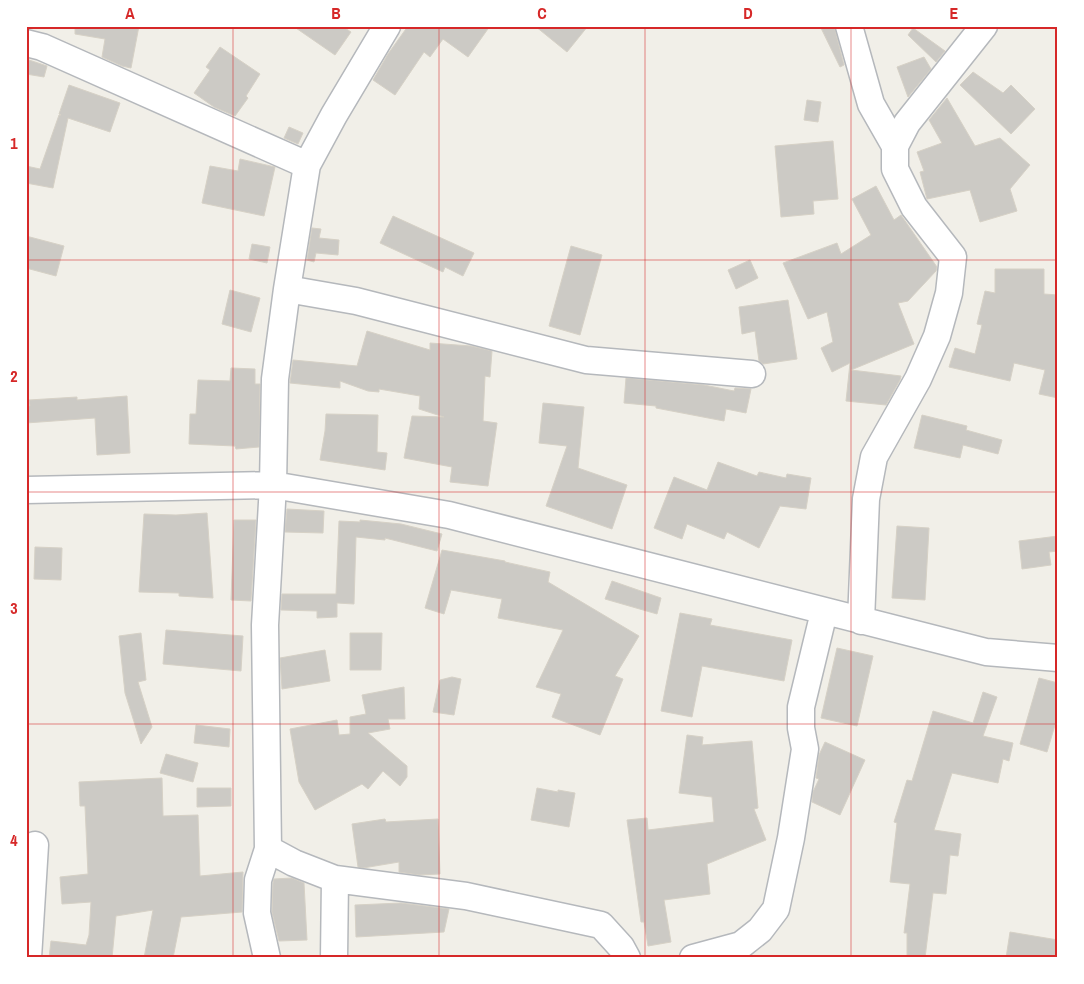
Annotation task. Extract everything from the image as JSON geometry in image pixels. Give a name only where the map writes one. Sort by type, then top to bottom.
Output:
[{"type":"street","points":[[268,958],[257,913],[257,905],[258,880],[268,849],[265,625],[273,485],[275,379],[307,165],[334,115],[387,26]]},
{"type":"street","points":[[849,26],[872,104],[895,146]]},
{"type":"street","points":[[861,621],[866,499],[874,457],[918,379],[937,336],[949,293],[953,257],[914,207],[895,169],[895,146],[907,123],[984,26]]},
{"type":"street","points":[[26,44],[42,47],[307,165]]},
{"type":"street","points":[[287,290],[356,301],[586,360],[752,374]]},
{"type":"street","points":[[26,490],[273,485],[449,515],[986,652],[1058,658]]},
{"type":"street","points":[[693,958],[741,945],[760,930],[776,909],[791,838],[805,749],[801,728],[801,707],[824,612]]},
{"type":"street","points":[[28,958],[35,845]]},
{"type":"street","points":[[268,849],[294,863],[335,879],[466,896],[601,925],[621,947],[627,958]]},
{"type":"street","points":[[334,958],[335,879]]},
{"type":"building","points":[[75,26],[139,26],[131,68],[102,57],[105,39],[75,34]]},
{"type":"building","points":[[293,26],[342,26],[351,32],[335,55]]},
{"type":"building","points":[[408,26],[490,26],[468,57],[443,39],[430,57],[424,52],[395,95],[373,80],[388,54]]},
{"type":"building","points":[[535,26],[588,26],[567,52]]},
{"type":"building","points":[[820,26],[834,26],[844,65],[840,67]]},
{"type":"building","points":[[913,28],[945,51],[936,62],[908,35]]},
{"type":"building","points":[[220,47],[260,74],[246,96],[248,98],[235,116],[214,107],[194,93],[210,70],[206,67]]},
{"type":"building","points":[[924,57],[931,69],[908,97],[897,67]]},
{"type":"building","points":[[26,59],[47,66],[44,77],[26,74]]},
{"type":"building","points":[[973,72],[1003,93],[1011,85],[1035,109],[1011,134],[960,85]]},
{"type":"building","points":[[69,85],[120,103],[110,132],[68,118],[53,188],[26,183],[26,166],[40,169],[59,115],[61,115],[59,114]]},
{"type":"building","points":[[947,98],[975,146],[1000,138],[1030,165],[1010,189],[1017,211],[980,222],[970,190],[927,199],[920,172],[924,171],[917,152],[942,143],[929,120]]},
{"type":"building","points":[[807,100],[821,102],[818,122],[804,120]]},
{"type":"building","points":[[289,127],[303,133],[298,144],[284,138]]},
{"type":"building","points":[[833,141],[838,199],[813,201],[814,214],[781,217],[775,146]]},
{"type":"building","points":[[240,159],[275,167],[264,216],[202,203],[210,166],[238,171]]},
{"type":"building","points":[[876,186],[894,220],[901,215],[937,267],[936,271],[908,301],[898,303],[914,344],[851,370],[901,376],[886,405],[846,401],[850,363],[832,372],[821,348],[833,342],[827,312],[808,319],[783,263],[837,243],[841,254],[871,235],[852,199]]},
{"type":"building","points":[[393,216],[474,253],[463,276],[445,267],[443,272],[380,243]]},
{"type":"building","points":[[312,228],[321,229],[319,238],[339,240],[338,255],[316,253],[314,262],[307,260]]},
{"type":"building","points":[[26,236],[64,246],[56,276],[26,268]]},
{"type":"building","points":[[252,244],[270,247],[267,263],[249,259]]},
{"type":"building","points":[[571,246],[602,255],[580,335],[549,326]]},
{"type":"building","points":[[750,260],[758,278],[736,289],[728,270]]},
{"type":"building","points":[[995,269],[1044,269],[1044,294],[1058,295],[1058,398],[1039,394],[1045,370],[1014,363],[1010,381],[949,367],[955,348],[975,354],[982,325],[977,324],[985,291],[995,293]]},
{"type":"building","points":[[230,290],[260,298],[251,332],[222,324]]},
{"type":"building","points":[[788,300],[797,359],[763,364],[759,361],[755,331],[742,334],[739,307]]},
{"type":"building","points":[[367,331],[430,350],[430,343],[471,346],[492,351],[490,377],[485,376],[483,421],[497,423],[488,486],[450,482],[452,467],[404,458],[412,416],[444,417],[419,409],[420,396],[379,389],[379,392],[368,391],[340,381],[340,388],[290,383],[293,360],[357,366]]},
{"type":"building","points":[[231,368],[255,369],[255,384],[260,384],[259,447],[236,449],[235,446],[189,444],[190,414],[196,414],[198,380],[230,381]]},
{"type":"building","points":[[626,378],[704,385],[734,391],[735,388],[751,389],[746,413],[726,409],[724,421],[656,408],[656,406],[624,403]]},
{"type":"building","points":[[127,396],[130,453],[97,455],[95,418],[26,423],[26,406],[30,406],[29,400],[77,397],[77,400]]},
{"type":"building","points":[[543,403],[584,407],[578,468],[627,485],[612,529],[546,506],[567,446],[539,443]]},
{"type":"building","points":[[326,414],[378,415],[377,452],[387,453],[385,470],[320,460]]},
{"type":"building","points":[[922,415],[967,426],[966,430],[1002,440],[998,454],[963,445],[960,458],[914,448]]},
{"type":"building","points":[[718,462],[757,476],[759,472],[786,478],[787,474],[811,478],[806,509],[780,506],[759,548],[727,532],[724,539],[687,524],[682,539],[654,528],[674,477],[707,490]]},
{"type":"building","points":[[287,509],[324,511],[323,533],[285,532]]},
{"type":"building","points":[[207,513],[213,598],[179,596],[179,593],[139,592],[144,514],[176,515]]},
{"type":"building","points":[[234,520],[256,520],[251,601],[231,600]]},
{"type":"building","points":[[360,520],[401,524],[442,534],[437,551],[385,538],[385,540],[356,537],[354,604],[337,603],[337,617],[317,618],[317,611],[281,610],[282,594],[336,594],[339,521],[360,522]]},
{"type":"building","points":[[897,526],[929,528],[925,600],[892,598]]},
{"type":"building","points":[[1058,536],[1058,551],[1049,552],[1051,565],[1022,569],[1019,541]]},
{"type":"building","points":[[35,547],[62,548],[61,580],[34,579]]},
{"type":"building","points":[[442,550],[505,561],[550,572],[548,582],[639,636],[615,676],[623,679],[600,735],[552,717],[561,694],[536,687],[563,630],[498,618],[502,599],[451,590],[444,614],[425,608]]},
{"type":"building","points":[[612,581],[661,598],[657,614],[605,599]]},
{"type":"building","points":[[680,613],[712,619],[710,625],[792,640],[784,681],[702,666],[692,717],[661,711]]},
{"type":"building","points":[[166,630],[243,636],[241,671],[163,664]]},
{"type":"building","points":[[141,633],[146,680],[138,682],[152,727],[141,744],[125,693],[119,636]]},
{"type":"building","points":[[350,633],[382,633],[381,670],[350,670]]},
{"type":"building","points":[[837,648],[873,656],[857,726],[821,718]]},
{"type":"building","points":[[325,650],[330,681],[282,689],[280,658]]},
{"type":"building","points":[[452,677],[461,679],[454,715],[433,712],[440,680]]},
{"type":"building","points":[[1039,678],[1058,683],[1058,715],[1047,752],[1020,744]]},
{"type":"building","points":[[404,687],[405,719],[388,719],[390,729],[368,733],[407,766],[407,777],[400,786],[383,771],[368,789],[362,784],[315,810],[299,782],[290,729],[337,720],[339,735],[350,734],[350,717],[366,714],[362,695]]},
{"type":"building","points":[[983,692],[997,697],[983,736],[1013,743],[1009,761],[1003,759],[998,783],[952,773],[934,830],[961,834],[958,856],[950,855],[946,894],[933,893],[925,958],[907,958],[907,933],[904,933],[910,884],[890,882],[897,823],[894,822],[907,780],[912,781],[933,711],[973,723]]},
{"type":"building","points":[[196,725],[230,729],[229,747],[194,743]]},
{"type":"building","points":[[687,735],[703,737],[702,745],[752,741],[758,808],[754,809],[766,840],[707,864],[710,894],[664,900],[671,942],[648,946],[644,922],[641,922],[627,820],[647,818],[648,830],[714,822],[712,797],[679,793]]},
{"type":"building","points":[[825,742],[865,760],[840,815],[812,802],[813,792],[819,779],[816,778],[819,755]]},
{"type":"building","points":[[166,754],[198,763],[193,782],[160,773]]},
{"type":"building","points":[[162,778],[163,816],[198,815],[200,876],[243,872],[242,912],[181,917],[173,958],[144,958],[153,910],[116,916],[112,958],[49,958],[51,941],[86,945],[89,935],[91,902],[62,904],[60,877],[88,874],[85,806],[80,806],[79,782]]},
{"type":"building","points":[[197,788],[231,788],[231,806],[197,807]]},
{"type":"building","points":[[537,788],[575,793],[569,827],[531,820]]},
{"type":"building","points":[[385,819],[386,822],[438,819],[440,874],[419,875],[399,872],[399,862],[363,868],[358,867],[352,824]]},
{"type":"building","points":[[292,878],[304,883],[307,940],[279,941],[272,912],[273,883],[274,879]]},
{"type":"building","points":[[401,903],[449,909],[444,932],[356,937],[355,905]]},
{"type":"building","points":[[1010,932],[1058,940],[1058,958],[1006,958]]}]
